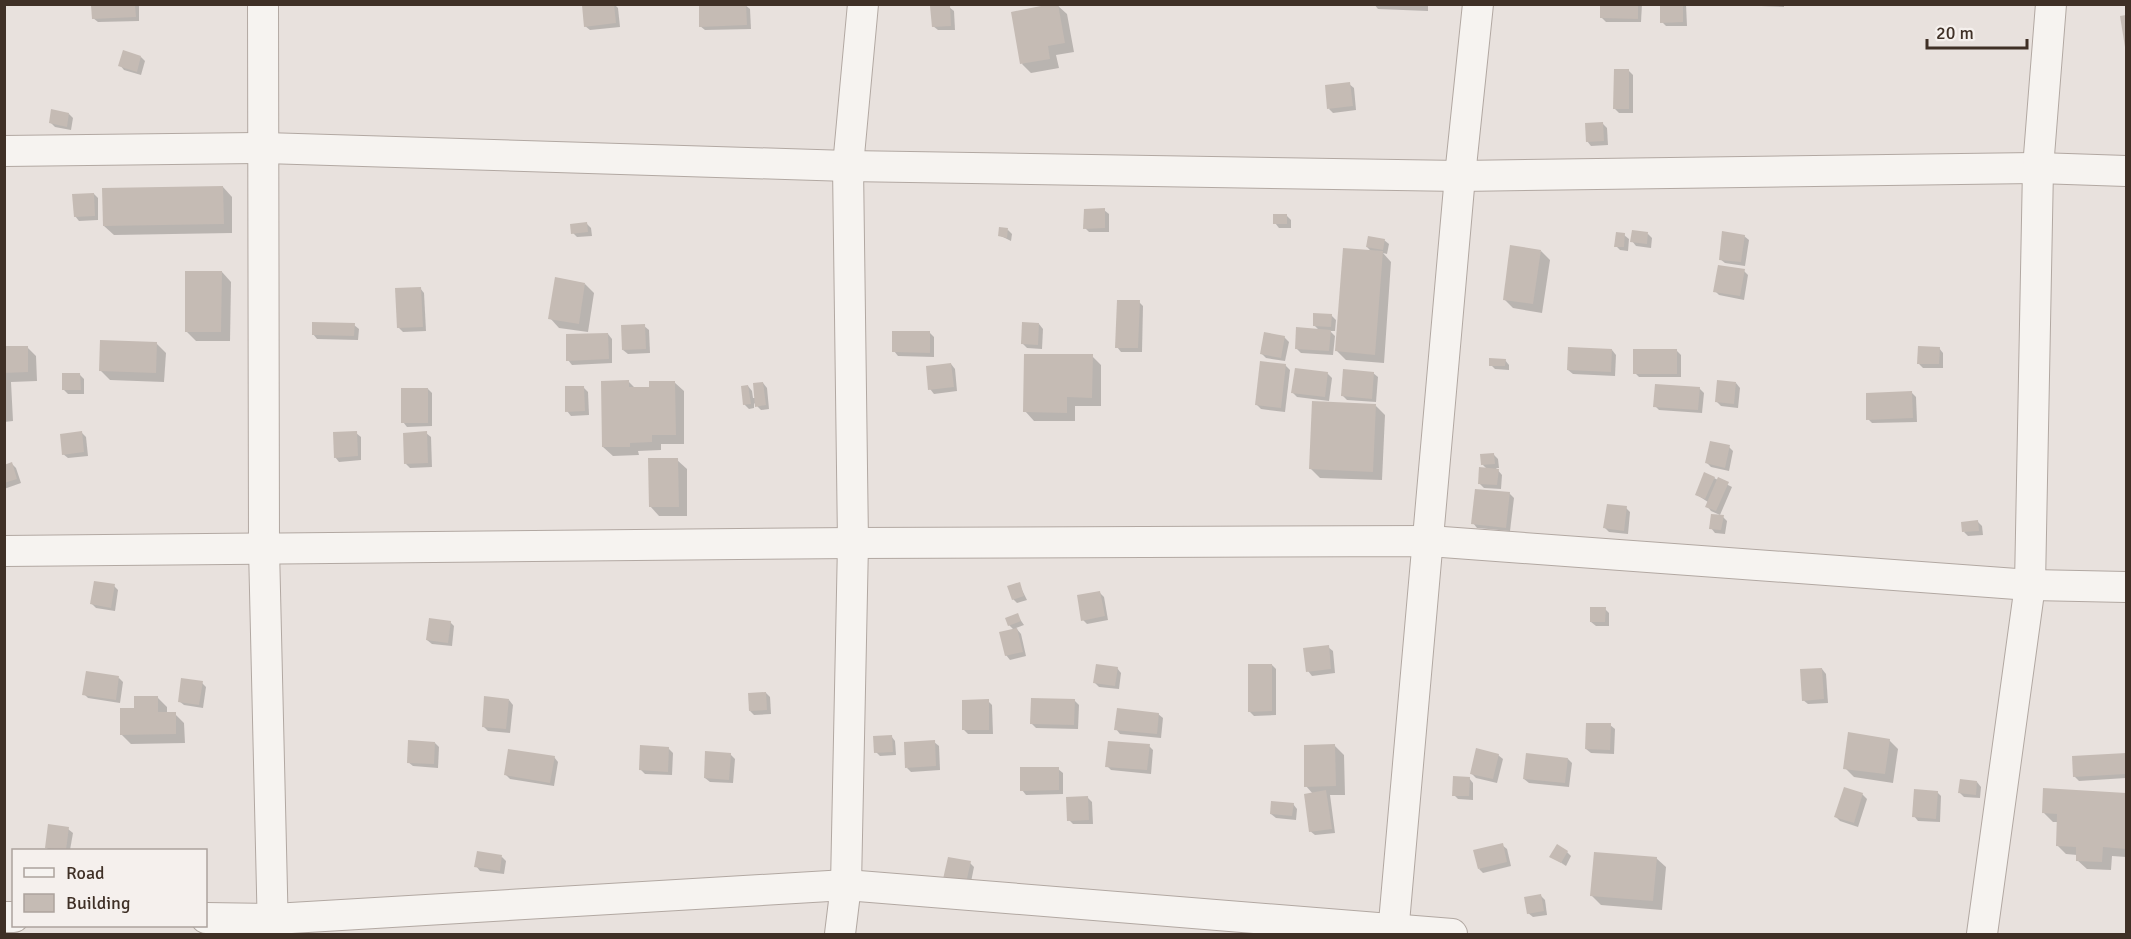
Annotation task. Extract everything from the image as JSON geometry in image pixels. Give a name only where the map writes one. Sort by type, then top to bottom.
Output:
[{"type":"street","points":[[263,4],[264,548],[273,927]]},
{"type":"street","points":[[840,934],[846,885],[853,543],[848,166],[863,4]]},
{"type":"street","points":[[1393,932],[1460,176],[1478,4]]},
{"type":"street","points":[[1982,934],[2030,585],[2038,168],[2051,4]]},
{"type":"street","points":[[4,151],[265,148],[848,166],[1460,176],[2038,168],[2127,171]]},
{"type":"street","points":[[4,551],[853,543],[1429,541],[2030,585],[2127,587]]},
{"type":"street","points":[[207,918],[273,927],[846,885],[1393,932],[1452,934]]},
{"type":"building","points":[[614,4],[616,23],[584,27],[582,5]]},
{"type":"building","points":[[699,4],[746,4],[747,25],[699,27]]},
{"type":"building","points":[[1058,4],[1065,43],[1048,46],[1050,59],[1020,64],[1011,12]]},
{"type":"building","points":[[1600,4],[1638,4],[1638,19],[1600,18]]},
{"type":"building","points":[[1660,4],[1683,4],[1683,22],[1660,23]]},
{"type":"building","points":[[91,5],[135,5],[136,17],[92,19]]},
{"type":"building","points":[[950,5],[951,26],[932,27],[930,6]]},
{"type":"building","points":[[2126,15],[2126,47],[2125,47],[2120,16]]},
{"type":"building","points":[[123,50],[141,56],[137,72],[118,66]]},
{"type":"building","points":[[1614,69],[1629,69],[1629,109],[1613,109]]},
{"type":"building","points":[[1350,82],[1353,106],[1327,109],[1325,85]]},
{"type":"building","points":[[51,109],[69,113],[67,127],[49,123]]},
{"type":"building","points":[[1603,122],[1604,141],[1586,142],[1585,123]]},
{"type":"building","points":[[223,186],[224,224],[103,226],[102,188]]},
{"type":"building","points":[[94,193],[95,216],[74,217],[72,194]]},
{"type":"building","points":[[1105,208],[1105,228],[1083,229],[1084,209]]},
{"type":"building","points":[[1273,214],[1287,214],[1287,224],[1273,224]]},
{"type":"building","points":[[587,222],[588,232],[571,234],[570,224]]},
{"type":"building","points":[[999,227],[1008,228],[1007,238],[998,236]]},
{"type":"building","points":[[1632,230],[1648,232],[1647,244],[1630,242]]},
{"type":"building","points":[[1722,231],[1745,235],[1741,262],[1719,260]]},
{"type":"building","points":[[1616,232],[1625,233],[1624,247],[1614,247]]},
{"type":"building","points":[[1368,236],[1385,239],[1383,250],[1366,247]]},
{"type":"building","points":[[1510,245],[1541,250],[1533,304],[1503,300]]},
{"type":"building","points":[[1343,248],[1383,251],[1375,355],[1335,351]]},
{"type":"building","points":[[1718,265],[1745,269],[1740,296],[1713,292]]},
{"type":"building","points":[[185,271],[222,271],[221,332],[185,332]]},
{"type":"building","points":[[555,277],[585,283],[579,324],[548,319]]},
{"type":"building","points":[[421,287],[423,327],[397,328],[395,288]]},
{"type":"building","points":[[1117,300],[1140,300],[1138,348],[1115,348]]},
{"type":"building","points":[[1313,313],[1332,314],[1331,327],[1313,326]]},
{"type":"building","points":[[312,322],[355,323],[354,336],[312,335]]},
{"type":"building","points":[[1022,322],[1039,323],[1038,345],[1021,344]]},
{"type":"building","points":[[645,324],[646,349],[622,350],[621,325]]},
{"type":"building","points":[[1296,327],[1331,330],[1329,351],[1295,349]]},
{"type":"building","points":[[892,331],[930,331],[930,353],[892,352]]},
{"type":"building","points":[[1264,332],[1285,336],[1281,358],[1260,354]]},
{"type":"building","points":[[608,333],[609,359],[566,361],[566,334]]},
{"type":"building","points":[[100,340],[157,342],[156,373],[99,371]]},
{"type":"building","points":[[4,346],[28,346],[28,372],[4,373]]},
{"type":"building","points":[[1918,346],[1940,347],[1939,364],[1917,364]]},
{"type":"building","points":[[1568,347],[1612,349],[1611,372],[1567,370]]},
{"type":"building","points":[[1633,349],[1677,349],[1677,374],[1633,374]]},
{"type":"building","points":[[1024,354],[1093,354],[1092,398],[1067,397],[1067,413],[1023,412]]},
{"type":"building","points":[[1489,358],[1506,359],[1505,366],[1489,366]]},
{"type":"building","points":[[1260,361],[1286,364],[1281,408],[1255,405]]},
{"type":"building","points":[[951,363],[954,387],[928,390],[926,366]]},
{"type":"building","points":[[1295,368],[1328,372],[1325,397],[1291,393]]},
{"type":"building","points":[[1343,369],[1374,372],[1372,399],[1341,396]]},
{"type":"building","points":[[62,373],[80,373],[81,390],[62,390]]},
{"type":"building","points":[[629,380],[629,387],[649,387],[649,381],[675,381],[676,435],[652,435],[652,442],[630,443],[630,447],[602,447],[601,381]]},
{"type":"building","points":[[1717,380],[1736,382],[1734,404],[1715,402]]},
{"type":"building","points":[[763,382],[766,405],[755,407],[753,383]]},
{"type":"building","points":[[1655,384],[1700,387],[1698,410],[1653,407]]},
{"type":"building","points":[[748,385],[751,404],[743,405],[741,386]]},
{"type":"building","points":[[565,386],[584,386],[585,411],[565,412]]},
{"type":"building","points":[[401,388],[428,388],[428,423],[401,423]]},
{"type":"building","points":[[1912,391],[1913,418],[1866,420],[1866,393]]},
{"type":"building","points":[[1312,401],[1376,404],[1373,472],[1309,469]]},
{"type":"building","points":[[82,431],[84,452],[62,455],[60,434]]},
{"type":"building","points":[[357,431],[358,456],[334,458],[333,432]]},
{"type":"building","points":[[427,431],[428,463],[404,464],[403,433]]},
{"type":"building","points":[[1710,441],[1730,445],[1725,468],[1705,463]]},
{"type":"building","points":[[1494,453],[1495,464],[1481,465],[1480,454]]},
{"type":"building","points":[[648,458],[678,458],[679,507],[649,507]]},
{"type":"building","points":[[12,462],[17,479],[4,483],[4,465]]},
{"type":"building","points":[[1479,467],[1499,469],[1497,485],[1478,484]]},
{"type":"building","points":[[1704,472],[1715,477],[1705,499],[1695,495]]},
{"type":"building","points":[[1718,477],[1729,482],[1716,511],[1705,507]]},
{"type":"building","points":[[1475,489],[1510,492],[1506,528],[1471,524]]},
{"type":"building","points":[[1607,504],[1627,506],[1624,531],[1603,528]]},
{"type":"building","points":[[1711,514],[1724,515],[1721,530],[1709,529]]},
{"type":"building","points":[[1978,520],[1979,531],[1962,532],[1961,522]]},
{"type":"building","points":[[94,581],[115,584],[111,608],[90,604]]},
{"type":"building","points":[[1020,582],[1024,596],[1012,600],[1007,586]]},
{"type":"building","points":[[1100,591],[1105,616],[1081,621],[1077,595]]},
{"type":"building","points":[[1590,607],[1606,607],[1605,622],[1590,622]]},
{"type":"building","points":[[1018,613],[1021,621],[1008,626],[1005,618]]},
{"type":"building","points":[[429,618],[451,621],[448,643],[426,640]]},
{"type":"building","points":[[1017,628],[1023,652],[1005,656],[999,632]]},
{"type":"building","points":[[1329,645],[1331,669],[1306,672],[1303,648]]},
{"type":"building","points":[[1096,664],[1118,667],[1115,686],[1093,683]]},
{"type":"building","points":[[1248,664],[1272,664],[1272,711],[1248,712]]},
{"type":"building","points":[[1822,668],[1824,699],[1802,701],[1800,669]]},
{"type":"building","points":[[86,671],[119,676],[116,700],[82,695]]},
{"type":"building","points":[[181,678],[203,681],[199,705],[178,702]]},
{"type":"building","points":[[766,692],[767,710],[749,711],[748,693]]},
{"type":"building","points":[[134,696],[158,696],[158,712],[176,712],[176,734],[120,735],[120,708],[134,708]]},
{"type":"building","points":[[484,696],[509,699],[506,729],[482,727]]},
{"type":"building","points":[[1031,698],[1075,699],[1074,725],[1030,724]]},
{"type":"building","points":[[989,699],[989,730],[962,730],[962,700]]},
{"type":"building","points":[[1117,708],[1159,713],[1157,734],[1114,730]]},
{"type":"building","points":[[1586,723],[1611,723],[1610,750],[1585,749]]},
{"type":"building","points":[[1848,732],[1890,739],[1885,774],[1843,769]]},
{"type":"building","points":[[892,735],[893,752],[874,753],[873,736]]},
{"type":"building","points":[[408,740],[435,742],[434,764],[407,763]]},
{"type":"building","points":[[935,740],[936,766],[905,768],[904,742]]},
{"type":"building","points":[[1108,741],[1150,744],[1147,770],[1105,767]]},
{"type":"building","points":[[1335,744],[1336,786],[1304,787],[1304,745]]},
{"type":"building","points":[[640,745],[669,747],[668,772],[639,770]]},
{"type":"building","points":[[1476,748],[1499,754],[1493,779],[1470,774]]},
{"type":"building","points":[[508,749],[555,756],[550,783],[504,775]]},
{"type":"building","points":[[705,751],[731,753],[729,780],[704,778]]},
{"type":"building","points":[[1526,753],[1568,758],[1565,783],[1523,779]]},
{"type":"building","points":[[2126,753],[2126,774],[2073,777],[2072,756]]},
{"type":"building","points":[[1020,767],[1059,767],[1059,790],[1020,791]]},
{"type":"building","points":[[1453,776],[1470,777],[1469,796],[1452,796]]},
{"type":"building","points":[[1960,779],[1977,781],[1976,795],[1958,793]]},
{"type":"building","points":[[1844,787],[1863,793],[1854,823],[1834,817]]},
{"type":"building","points":[[2043,788],[2126,793],[2126,849],[2103,847],[2102,862],[2076,861],[2076,847],[2056,846],[2057,814],[2042,813]]},
{"type":"building","points":[[1914,789],[1938,791],[1936,819],[1912,817]]},
{"type":"building","points":[[1326,790],[1332,829],[1309,832],[1304,794]]},
{"type":"building","points":[[1088,796],[1089,820],[1067,821],[1066,797]]},
{"type":"building","points":[[1271,801],[1294,803],[1292,816],[1270,814]]},
{"type":"building","points":[[48,824],[69,827],[66,849],[45,848]]},
{"type":"building","points":[[1503,843],[1507,862],[1478,869],[1473,850]]},
{"type":"building","points":[[1557,844],[1568,851],[1561,863],[1549,857]]},
{"type":"building","points":[[477,851],[502,855],[500,871],[474,867]]},
{"type":"building","points":[[1594,852],[1657,857],[1653,901],[1590,896]]},
{"type":"building","points":[[948,857],[971,861],[966,883],[943,879]]},
{"type":"building","points":[[1541,894],[1544,911],[1527,914],[1524,897]]}]
